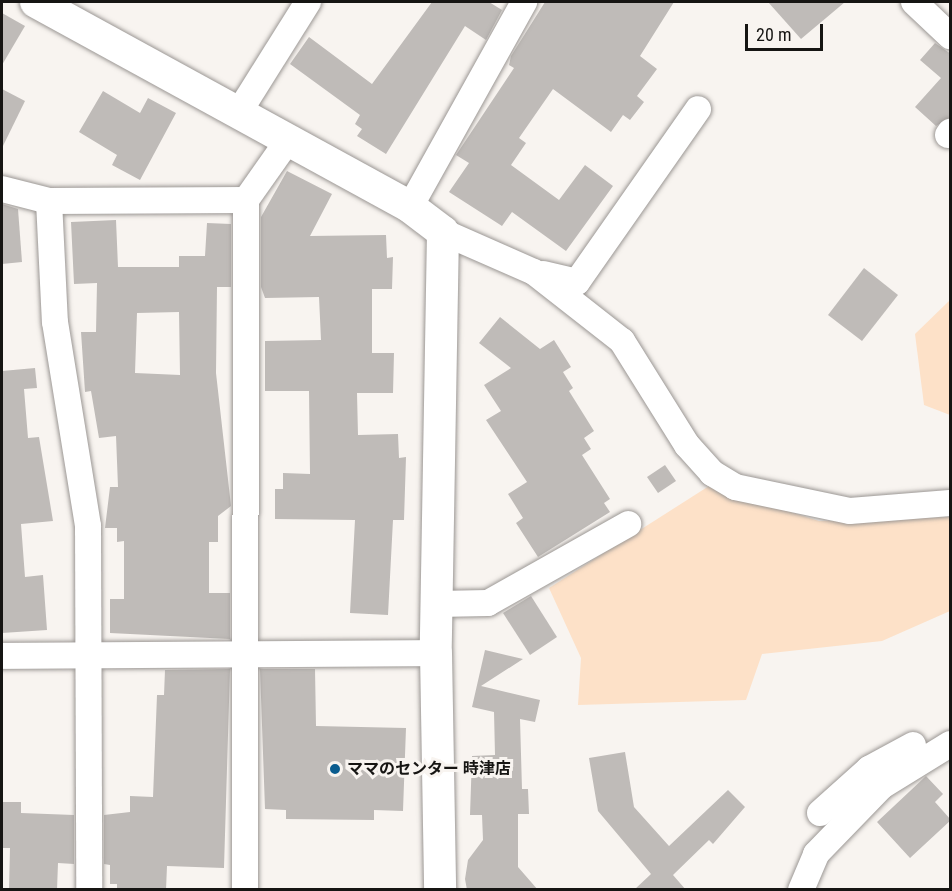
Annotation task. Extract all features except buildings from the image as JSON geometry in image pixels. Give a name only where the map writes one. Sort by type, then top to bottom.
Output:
[{"type":"street","points":[[36,2],[410,207],[442,232],[534,272],[577,282],[698,109]]},
{"type":"street","points":[[239,112],[308,2]]},
{"type":"street","points":[[410,207],[524,2]]},
{"type":"street","points":[[914,2],[951,36]]},
{"type":"street","points":[[245,890],[249,652],[246,200],[289,139]]},
{"type":"street","points":[[2,189],[50,201],[246,200]]},
{"type":"street","points":[[50,201],[55,322],[87,526],[89,890]]},
{"type":"street","points":[[440,890],[436,653],[442,232]]},
{"type":"street","points":[[534,272],[622,340],[687,445],[721,480],[809,506],[850,511],[951,503]]},
{"type":"street","points":[[437,604],[488,603],[628,524]]},
{"type":"street","points":[[2,656],[87,651],[436,653]]},
{"type":"street","points":[[820,813],[869,769],[921,741],[951,738]]},
{"type":"street","points":[[801,890],[816,854],[882,786],[951,744]]},
{"type":"shaded area","points":[[950,300],[950,415],[924,405],[915,334]]},
{"type":"shaded area","points":[[709,486],[819,521],[950,517],[950,611],[882,641],[762,654],[746,700],[578,705],[581,658],[549,588]]},
{"type":"place","name":"ママのセンター 時津店","points":[[335,769]]}]
